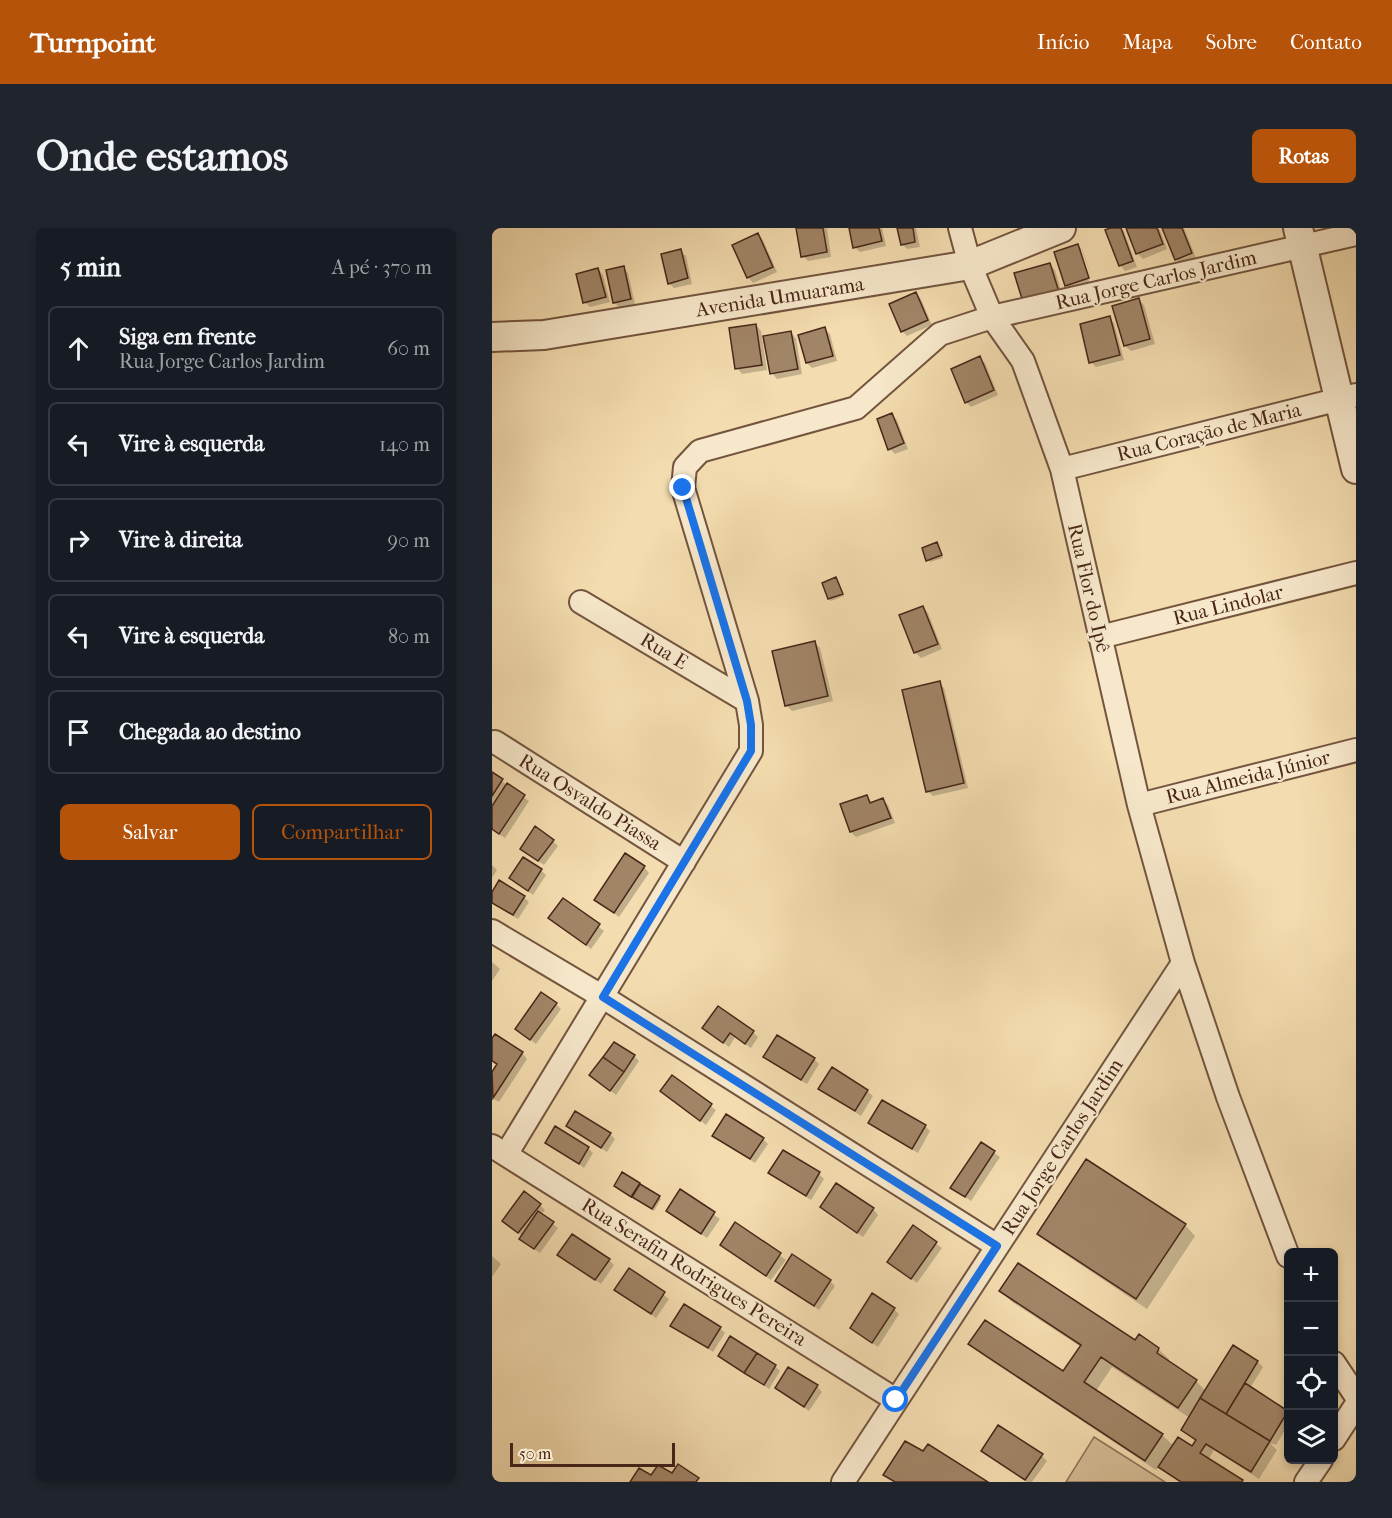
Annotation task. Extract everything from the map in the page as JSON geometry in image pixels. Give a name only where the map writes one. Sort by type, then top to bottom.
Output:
[{"type":"street","name":"Rua Flor do Ipê","points":[[960,228],[970,265],[992,317],[1023,361],[1062,469],[1139,805],[1183,963],[1228,1097],[1285,1248]]},
{"type":"street","name":"Avenida Umuarama","points":[[492,337],[544,335],[970,265],[1061,228]]},
{"type":"street","name":"Rua Jorge Carlos Jardim","points":[[499,1150],[603,997],[751,751],[751,725],[747,701],[683,488],[685,467],[700,451],[856,408],[940,334],[992,317],[1300,237],[1356,234]]},
{"type":"street","points":[[1300,237],[1348,397],[1356,469]]},
{"type":"street","name":"Rua Coração de Maria","points":[[1062,469],[1348,397]]},
{"type":"street","name":"Rua Lindolar","points":[[1100,637],[1356,573]]},
{"type":"street","name":"Rua E","points":[[581,602],[747,701]]},
{"type":"street","name":"Rua Osvaldo Piassa","points":[[495,742],[684,862]]},
{"type":"street","name":"Rua Almeida Júnior","points":[[1139,805],[1356,750]]},
{"type":"street","points":[[492,932],[603,997],[997,1246]]},
{"type":"street","name":"Rua Jorge Carlos Jardim","points":[[843,1482],[1183,963]]},
{"type":"street","name":"Rua Serafin Rodrigues Pereira","points":[[499,1150],[896,1400]]},
{"type":"street","points":[[1338,1369],[1356,1396]]},
{"type":"street","points":[[1338,1434],[1356,1405]]},
{"type":"street","points":[[1306,1482],[1317,1464]]},
{"type":"shaded area","points":[[1094,1437],[1165,1482],[1066,1482]]},
{"type":"building","points":[[796,228],[823,228],[827,252],[801,257]]},
{"type":"building","points":[[849,228],[879,228],[882,241],[853,248]]},
{"type":"building","points":[[897,228],[913,228],[915,242],[901,245]]},
{"type":"building","points":[[1121,228],[1133,261],[1119,266],[1105,230]]},
{"type":"building","points":[[1126,228],[1157,228],[1163,244],[1136,254]]},
{"type":"building","points":[[1162,228],[1182,228],[1192,253],[1175,260]]},
{"type":"building","points":[[758,233],[773,267],[747,278],[732,245]]},
{"type":"building","points":[[1078,244],[1089,278],[1065,286],[1054,252]]},
{"type":"building","points":[[681,249],[688,278],[668,284],[661,254]]},
{"type":"building","points":[[1050,263],[1059,292],[1023,302],[1014,273]]},
{"type":"building","points":[[624,266],[631,299],[613,303],[606,270]]},
{"type":"building","points":[[598,268],[606,297],[583,303],[576,274]]},
{"type":"building","points":[[916,292],[928,320],[901,332],[889,304]]},
{"type":"building","points":[[1139,298],[1150,339],[1124,346],[1112,306]]},
{"type":"building","points":[[1110,316],[1120,355],[1089,363],[1080,324]]},
{"type":"building","points":[[756,324],[762,365],[735,369],[729,328]]},
{"type":"building","points":[[825,327],[833,356],[806,363],[798,335]]},
{"type":"building","points":[[791,331],[798,369],[770,374],[763,336]]},
{"type":"building","points":[[980,356],[994,390],[965,403],[951,369]]},
{"type":"building","points":[[892,413],[904,443],[888,450],[877,419]]},
{"type":"building","points":[[937,542],[942,555],[926,561],[922,548]]},
{"type":"building","points":[[836,577],[843,594],[828,599],[822,583]]},
{"type":"building","points":[[923,606],[938,644],[914,653],[899,615]]},
{"type":"building","points":[[815,641],[828,696],[785,706],[772,651]]},
{"type":"building","points":[[940,681],[964,783],[926,792],[902,690]]},
{"type":"building","points":[[492,772],[503,779],[492,796]]},
{"type":"building","points":[[507,783],[525,795],[499,834],[492,829],[492,806]]},
{"type":"building","points":[[867,795],[870,803],[883,798],[891,818],[850,832],[840,804]]},
{"type":"building","points":[[535,826],[554,840],[538,861],[520,849]]},
{"type":"building","points":[[625,853],[645,866],[614,913],[594,900]]},
{"type":"building","points":[[523,857],[542,869],[528,891],[509,878]]},
{"type":"building","points":[[499,880],[525,896],[513,915],[492,903],[492,892]]},
{"type":"building","points":[[563,898],[600,924],[586,945],[548,918]]},
{"type":"building","points":[[541,992],[557,1003],[530,1040],[515,1029]]},
{"type":"building","points":[[718,1006],[754,1031],[745,1044],[730,1033],[723,1043],[702,1028]]},
{"type":"building","points":[[495,1034],[523,1052],[493,1098],[492,1072],[497,1064],[492,1061],[492,1038]]},
{"type":"building","points":[[777,1035],[815,1058],[801,1080],[763,1057]]},
{"type":"building","points":[[614,1042],[635,1055],[624,1072],[603,1057]]},
{"type":"building","points":[[603,1057],[624,1072],[610,1091],[589,1075]]},
{"type":"building","points":[[832,1067],[868,1090],[855,1111],[818,1089]]},
{"type":"building","points":[[672,1075],[712,1104],[700,1121],[660,1091]]},
{"type":"building","points":[[882,1100],[926,1125],[912,1149],[868,1123]]},
{"type":"building","points":[[575,1111],[611,1133],[601,1148],[566,1126]]},
{"type":"building","points":[[726,1114],[764,1138],[750,1159],[712,1136]]},
{"type":"building","points":[[555,1126],[589,1147],[579,1164],[545,1143]]},
{"type":"building","points":[[981,1142],[995,1151],[965,1197],[950,1188]]},
{"type":"building","points":[[783,1150],[820,1172],[806,1196],[768,1173]]},
{"type":"building","points":[[1086,1159],[1186,1224],[1136,1299],[1037,1234]]},
{"type":"building","points":[[622,1172],[640,1183],[631,1197],[614,1186]]},
{"type":"building","points":[[836,1183],[874,1208],[857,1233],[820,1207]]},
{"type":"building","points":[[640,1184],[660,1196],[652,1209],[632,1197]]},
{"type":"building","points":[[680,1189],[715,1212],[701,1234],[666,1211]]},
{"type":"building","points":[[524,1191],[541,1204],[518,1233],[502,1221]]},
{"type":"building","points":[[538,1211],[554,1222],[534,1249],[519,1239]]},
{"type":"building","points":[[735,1222],[781,1253],[766,1276],[720,1245]]},
{"type":"building","points":[[913,1225],[937,1242],[911,1279],[887,1262]]},
{"type":"building","points":[[572,1234],[610,1259],[595,1280],[557,1255]]},
{"type":"building","points":[[792,1254],[831,1280],[814,1306],[775,1281]]},
{"type":"building","points":[[1018,1263],[1135,1340],[1139,1334],[1159,1348],[1157,1353],[1197,1380],[1178,1408],[1101,1357],[1084,1382],[1163,1434],[1145,1461],[968,1344],[985,1320],[1063,1371],[1081,1345],[999,1291]]},
{"type":"building","points":[[629,1268],[665,1292],[651,1314],[614,1290]]},
{"type":"building","points":[[872,1293],[895,1308],[872,1343],[850,1328]]},
{"type":"building","points":[[684,1304],[721,1327],[708,1348],[670,1326]]},
{"type":"building","points":[[730,1336],[757,1353],[744,1373],[718,1356]]},
{"type":"building","points":[[1233,1345],[1258,1361],[1226,1414],[1200,1398]]},
{"type":"building","points":[[757,1353],[776,1365],[764,1385],[744,1373]]},
{"type":"building","points":[[788,1367],[818,1385],[804,1407],[775,1388]]},
{"type":"building","points":[[1245,1383],[1284,1408],[1284,1418],[1270,1441],[1226,1414]]},
{"type":"building","points":[[1200,1398],[1270,1441],[1251,1472],[1206,1444],[1200,1453],[1243,1480],[1242,1482],[1181,1482],[1158,1467],[1178,1437],[1192,1446],[1196,1440],[1181,1430]]},
{"type":"building","points":[[998,1425],[1043,1454],[1025,1480],[981,1451]]},
{"type":"building","points":[[905,1441],[923,1451],[928,1444],[988,1482],[895,1482],[883,1475]]},
{"type":"building","points":[[678,1464],[699,1478],[696,1482],[630,1482],[639,1468],[651,1475],[658,1465],[672,1473]]},
{"type":"route","points":[[683,488],[747,701],[751,725],[751,751],[603,997],[997,1246],[896,1400]]}]
